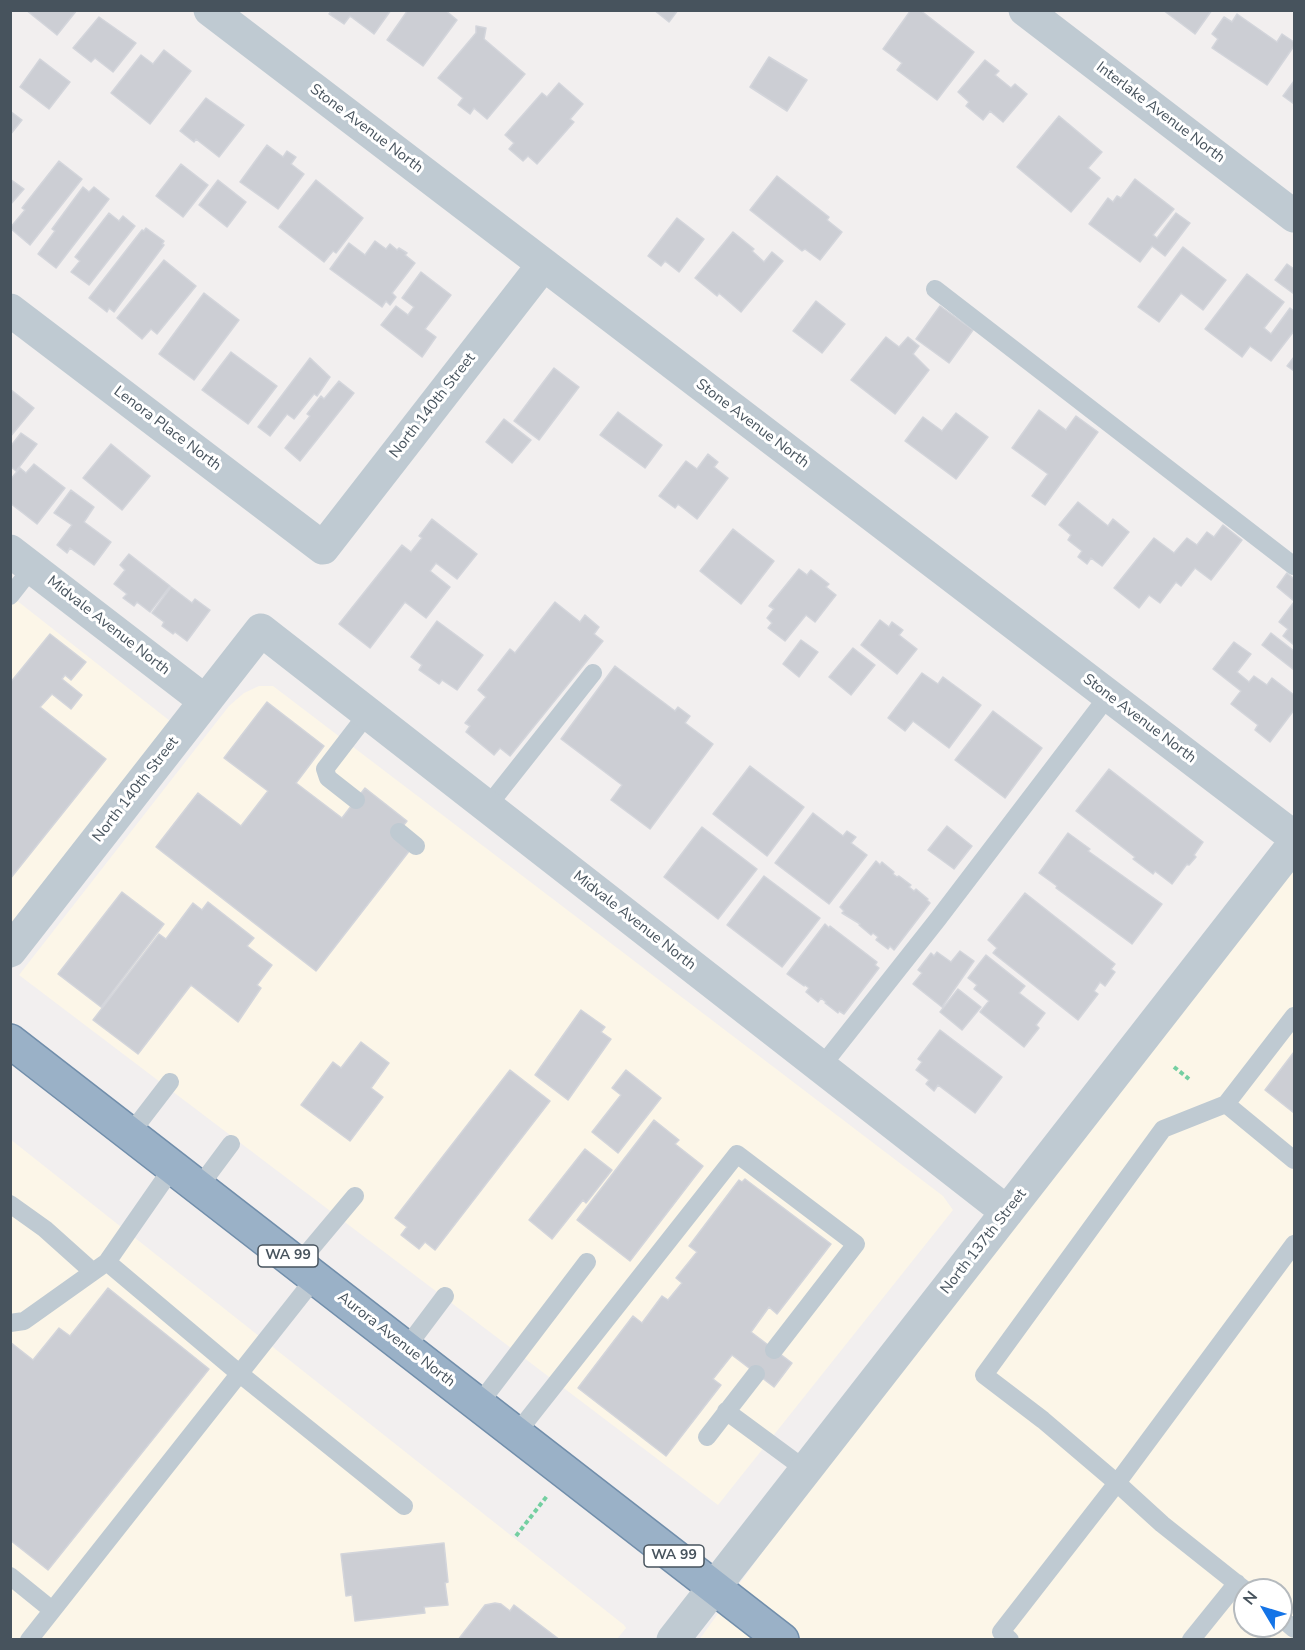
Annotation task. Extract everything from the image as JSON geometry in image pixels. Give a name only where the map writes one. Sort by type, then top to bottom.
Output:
[{"type":"highway","name":"Aurora Avenue North","points":[[10,1041],[782,1640]]},
{"type":"street","name":"Stone Avenue North","points":[[210,10],[1294,837]]},
{"type":"street","name":"Interlake Avenue North","points":[[1025,10],[1294,216]]},
{"type":"street","name":"North 140th Street","points":[[323,548],[543,265]]},
{"type":"street","name":"Lenora Place North","points":[[10,310],[323,548]]},
{"type":"street","name":"Midvale Avenue North","points":[[21,559],[206,701]]},
{"type":"street","name":"North 140th Street","points":[[10,951],[261,630]]},
{"type":"street","name":"Midvale Avenue North","points":[[261,630],[1007,1212]]},
{"type":"street","name":"North 137th Street","points":[[673,1640],[1294,844]]},
{"type":"lane","points":[[935,289],[1294,566]]},
{"type":"lane","points":[[10,596],[21,559]]},
{"type":"lane","points":[[487,807],[594,673]]},
{"type":"lane","points":[[821,1067],[938,919],[1108,696]]},
{"type":"lane","points":[[356,800],[328,778],[325,769],[368,713]]},
{"type":"lane","points":[[399,832],[416,846]]},
{"type":"lane","points":[[1233,1581],[1162,1524],[1043,1420],[984,1375],[1163,1129],[1226,1104],[1294,1016]]},
{"type":"lane","points":[[130,1134],[170,1082]]},
{"type":"lane","points":[[1226,1104],[1294,1160]]},
{"type":"lane","points":[[199,1187],[231,1144]]},
{"type":"lane","points":[[516,1434],[737,1154],[856,1244],[774,1350]]},
{"type":"lane","points":[[10,1323],[24,1321],[100,1267],[173,1167]]},
{"type":"lane","points":[[29,1640],[240,1374],[355,1196]]},
{"type":"lane","points":[[10,1204],[100,1267],[240,1374],[404,1506]]},
{"type":"lane","points":[[1010,1640],[1001,1632],[1117,1483],[1294,1244]]},
{"type":"lane","points":[[478,1404],[587,1262]]},
{"type":"lane","points":[[406,1348],[445,1296]]},
{"type":"lane","points":[[707,1437],[756,1374]]},
{"type":"lane","points":[[726,1411],[806,1470]]},
{"type":"lane","points":[[10,1576],[52,1610]]},
{"type":"lane","points":[[1191,1640],[1233,1595]]},
{"type":"path","points":[[1174,1067],[1189,1079]]},
{"type":"path","points":[[516,1536],[565,1472]]},
{"type":"shaded area","points":[[11,596],[170,721],[11,923]]},
{"type":"shaded area","points":[[259,686],[273,686],[943,1196],[953,1210],[718,1505],[19,975],[229,706],[244,693]]},
{"type":"shaded area","points":[[1294,844],[1294,1639],[699,1640],[1007,1212]]},
{"type":"shaded area","points":[[10,1139],[626,1628],[617,1639],[11,1639]]},
{"type":"building","points":[[26,10],[77,10],[57,35]]},
{"type":"building","points":[[332,10],[391,10],[374,34],[350,16],[344,24],[329,14]]},
{"type":"building","points":[[408,10],[445,10],[457,20],[423,66],[387,40]]},
{"type":"building","points":[[654,10],[678,10],[669,22]]},
{"type":"building","points":[[911,10],[920,10],[974,52],[937,100],[897,70],[902,63],[883,49]]},
{"type":"building","points":[[1163,10],[1212,10],[1195,34]]},
{"type":"building","points":[[1237,14],[1277,42],[1282,34],[1294,42],[1294,46],[1267,85],[1212,48],[1218,39],[1212,34],[1224,17],[1232,22]]},
{"type":"building","points":[[99,17],[136,43],[113,72],[95,58],[91,62],[73,48]]},
{"type":"building","points":[[476,26],[486,28],[484,39],[525,74],[487,119],[474,108],[470,114],[458,105],[463,98],[438,78],[476,33]]},
{"type":"building","points":[[164,50],[191,71],[150,124],[111,93],[141,55],[153,64]]},
{"type":"building","points":[[769,57],[807,80],[787,111],[750,87]]},
{"type":"building","points":[[40,59],[70,82],[49,109],[20,87]]},
{"type":"building","points":[[985,60],[999,71],[995,75],[1011,88],[1015,84],[1027,94],[1003,122],[990,111],[983,120],[966,106],[969,102],[958,92]]},
{"type":"building","points":[[1294,81],[1294,104],[1283,96]]},
{"type":"building","points":[[559,83],[583,104],[570,119],[574,122],[537,164],[528,156],[523,161],[509,149],[514,143],[505,135],[542,93],[547,97]]},
{"type":"building","points":[[206,98],[244,125],[219,157],[196,139],[194,142],[180,131]]},
{"type":"building","points":[[10,111],[22,120],[10,135]]},
{"type":"building","points":[[1059,116],[1102,152],[1088,168],[1100,178],[1071,212],[1017,167]]},
{"type":"building","points":[[267,145],[283,157],[287,151],[296,157],[291,164],[304,174],[278,209],[240,182]]},
{"type":"building","points":[[59,161],[82,179],[30,245],[10,228],[25,210],[22,208]]},
{"type":"building","points":[[181,164],[208,185],[183,217],[156,196]]},
{"type":"building","points":[[777,176],[829,217],[827,220],[842,232],[820,260],[805,249],[802,251],[750,210]]},
{"type":"building","points":[[10,179],[24,189],[10,205]]},
{"type":"building","points":[[1135,179],[1174,209],[1153,235],[1157,238],[1176,213],[1190,223],[1165,256],[1152,246],[1140,262],[1089,224],[1108,198],[1113,202],[1117,196],[1121,198]]},
{"type":"building","points":[[218,180],[246,202],[227,227],[199,205]]},
{"type":"building","points":[[316,180],[363,218],[336,253],[333,251],[324,262],[279,227]]},
{"type":"building","points":[[83,187],[89,192],[94,187],[109,199],[56,268],[38,254],[55,231],[52,229]]},
{"type":"building","points":[[109,213],[119,221],[123,216],[135,226],[89,285],[71,272],[80,261],[75,257]]},
{"type":"building","points":[[677,218],[704,239],[679,272],[665,261],[661,266],[648,256]]},
{"type":"building","points":[[146,228],[164,241],[162,244],[164,245],[114,312],[109,308],[107,312],[89,298],[142,230]]},
{"type":"building","points":[[733,232],[754,249],[752,251],[764,262],[772,252],[783,261],[741,312],[719,293],[717,296],[695,278]]},
{"type":"building","points":[[375,241],[386,249],[390,244],[397,250],[399,248],[407,253],[405,255],[415,263],[392,293],[396,297],[390,305],[386,301],[382,307],[330,269],[349,243],[365,255]]},
{"type":"building","points":[[1183,247],[1226,280],[1203,310],[1181,293],[1159,322],[1138,307]]},
{"type":"building","points":[[164,260],[196,286],[157,334],[151,329],[142,339],[117,318]]},
{"type":"building","points":[[1287,264],[1294,269],[1294,294],[1275,280]]},
{"type":"building","points":[[421,272],[451,295],[425,329],[436,337],[422,357],[381,325],[396,306],[408,315],[414,307],[402,298]]},
{"type":"building","points":[[1247,274],[1284,302],[1264,328],[1271,334],[1290,308],[1294,311],[1294,331],[1271,361],[1250,346],[1242,357],[1205,329]]},
{"type":"building","points":[[204,293],[239,320],[194,380],[159,354]]},
{"type":"building","points":[[816,301],[845,324],[822,353],[793,331]]},
{"type":"building","points":[[940,306],[973,330],[949,363],[916,339]]},
{"type":"building","points":[[886,337],[899,347],[908,337],[919,346],[913,354],[929,370],[895,414],[851,380]]},
{"type":"building","points":[[231,352],[277,386],[248,424],[202,390]]},
{"type":"building","points":[[1294,357],[1294,371],[1287,366]]},
{"type":"building","points":[[310,358],[330,377],[317,396],[314,394],[294,419],[287,414],[270,436],[258,427]]},
{"type":"building","points":[[554,368],[579,387],[539,440],[514,421]]},
{"type":"building","points":[[339,381],[354,393],[300,461],[285,448],[310,416],[307,414],[321,396],[324,399]]},
{"type":"building","points":[[10,389],[34,408],[10,437]]},
{"type":"building","points":[[1039,410],[1066,430],[1076,416],[1098,432],[1045,505],[1032,496],[1048,474],[1012,448]]},
{"type":"building","points":[[618,412],[662,445],[645,468],[600,435]]},
{"type":"building","points":[[956,413],[988,437],[956,479],[905,441],[923,417],[942,431]]},
{"type":"building","points":[[504,419],[531,440],[512,463],[486,442]]},
{"type":"building","points":[[21,433],[37,444],[16,471],[10,466],[10,447]]},
{"type":"building","points":[[111,444],[150,476],[122,510],[83,478]]},
{"type":"building","points":[[708,454],[718,462],[714,467],[728,478],[697,519],[678,504],[675,508],[659,496],[686,461],[697,469]]},
{"type":"building","points":[[34,464],[65,488],[37,524],[10,503],[10,480],[20,468],[26,473]]},
{"type":"building","points":[[71,490],[94,507],[84,522],[111,542],[94,565],[70,548],[67,553],[57,545],[72,525],[54,513]]},
{"type":"building","points":[[1078,502],[1108,526],[1113,519],[1129,532],[1102,566],[1091,558],[1087,564],[1078,557],[1082,551],[1068,540],[1071,535],[1059,525]]},
{"type":"building","points":[[432,519],[477,554],[457,579],[436,563],[430,571],[450,587],[426,618],[405,602],[370,648],[339,624],[402,545],[411,552],[422,538],[419,536]]},
{"type":"building","points":[[1223,525],[1242,540],[1211,580],[1195,568],[1181,586],[1176,582],[1160,603],[1149,595],[1139,608],[1114,588],[1154,538],[1174,553],[1187,538],[1197,545],[1207,532],[1214,537]]},
{"type":"building","points":[[733,529],[774,561],[741,604],[700,571]]},
{"type":"building","points":[[129,554],[170,586],[150,612],[137,602],[134,606],[123,598],[127,594],[114,584],[125,570],[120,565]]},
{"type":"building","points":[[799,569],[807,575],[811,570],[829,584],[826,587],[836,595],[815,622],[806,615],[785,641],[768,628],[772,623],[767,618],[774,609],[769,606]]},
{"type":"building","points":[[1287,573],[1294,579],[1294,601],[1277,587]]},
{"type":"building","points":[[171,587],[192,603],[195,599],[210,610],[187,641],[162,626],[164,622],[152,613]]},
{"type":"building","points":[[555,602],[580,622],[585,615],[599,627],[594,634],[603,641],[510,756],[500,748],[494,755],[466,732],[470,726],[465,723],[486,697],[478,690],[510,649],[515,653]]},
{"type":"building","points":[[1294,602],[1294,645],[1283,636],[1288,629],[1279,622]]},
{"type":"building","points":[[880,620],[889,627],[892,622],[903,630],[899,635],[917,649],[897,674],[861,645]]},
{"type":"building","points":[[437,621],[483,655],[457,690],[442,680],[439,684],[419,670],[422,665],[411,657]]},
{"type":"building","points":[[1271,633],[1294,651],[1294,670],[1262,645]]},
{"type":"building","points":[[50,634],[86,662],[71,680],[65,675],[62,679],[82,695],[71,709],[52,694],[40,707],[106,759],[10,879],[10,683]]},
{"type":"building","points":[[801,640],[818,652],[799,677],[783,664]]},
{"type":"building","points":[[1234,642],[1251,654],[1237,672],[1249,682],[1254,676],[1267,685],[1272,678],[1294,695],[1294,710],[1270,742],[1255,730],[1258,725],[1231,704],[1241,691],[1213,669]]},
{"type":"building","points":[[853,648],[875,665],[851,695],[829,677]]},
{"type":"building","points":[[615,666],[675,711],[678,707],[690,716],[685,723],[713,744],[650,829],[611,800],[622,785],[561,739]]},
{"type":"building","points":[[922,673],[938,684],[943,677],[981,705],[949,748],[913,721],[905,731],[888,718]]},
{"type":"building","points":[[267,702],[324,746],[296,783],[342,818],[365,788],[407,821],[394,837],[410,850],[316,971],[156,847],[198,793],[241,826],[268,791],[224,758]]},
{"type":"building","points":[[993,711],[1042,748],[1005,798],[955,760]]},
{"type":"building","points":[[750,766],[804,807],[767,856],[713,814]]},
{"type":"building","points":[[1109,769],[1203,842],[1194,855],[1196,857],[1189,865],[1187,864],[1172,884],[1155,871],[1153,874],[1133,859],[1135,857],[1076,811]]},
{"type":"building","points":[[813,813],[843,836],[847,831],[856,837],[851,843],[867,855],[829,904],[775,863]]},
{"type":"building","points":[[947,826],[972,846],[954,869],[928,850]]},
{"type":"building","points":[[702,827],[757,869],[718,919],[664,877]]},
{"type":"building","points":[[1068,833],[1090,849],[1088,851],[1162,904],[1132,944],[1039,873]]},
{"type":"building","points":[[876,861],[880,865],[882,862],[894,872],[893,874],[911,885],[909,887],[914,891],[916,889],[930,903],[894,950],[890,946],[888,949],[876,940],[878,937],[873,933],[871,935],[860,924],[842,913],[844,911],[840,907]]},
{"type":"building","points":[[764,876],[820,918],[782,967],[727,925]]},
{"type":"building","points":[[122,892],[164,924],[101,1007],[58,974]]},
{"type":"building","points":[[1025,893],[1115,964],[1111,969],[1115,972],[1105,986],[1100,982],[1094,991],[1098,994],[1078,1020],[993,953],[997,948],[988,940]]},
{"type":"building","points":[[208,902],[254,938],[247,946],[272,965],[257,985],[261,988],[238,1022],[191,985],[138,1054],[93,1020],[159,934],[166,939],[193,903],[202,910]]},
{"type":"building","points":[[825,924],[877,962],[875,965],[879,968],[844,1014],[839,1011],[838,1013],[821,998],[818,1002],[806,992],[809,988],[787,974]]},
{"type":"building","points":[[960,951],[974,961],[942,1007],[913,984],[922,973],[918,970],[931,953],[934,956],[937,952],[951,962]]},
{"type":"building","points":[[986,955],[1025,986],[1019,993],[1045,1013],[1036,1025],[1039,1028],[1024,1047],[980,1012],[989,1001],[974,989],[977,985],[968,978]]},
{"type":"building","points":[[958,989],[981,1007],[962,1030],[940,1012]]},
{"type":"building","points":[[581,1010],[605,1027],[601,1032],[611,1039],[568,1100],[535,1075]]},
{"type":"building","points":[[940,1030],[1002,1077],[975,1113],[938,1085],[934,1091],[926,1084],[929,1080],[916,1070],[922,1062],[918,1059]]},
{"type":"building","points":[[361,1042],[389,1063],[371,1088],[383,1097],[350,1141],[301,1105],[333,1062],[341,1068]]},
{"type":"building","points":[[1294,1052],[1294,1113],[1265,1090]]},
{"type":"building","points":[[510,1070],[550,1101],[435,1250],[425,1242],[419,1249],[401,1235],[407,1227],[395,1218]]},
{"type":"building","points":[[626,1070],[661,1098],[618,1153],[592,1132],[621,1095],[612,1088]]},
{"type":"building","points":[[654,1120],[679,1140],[675,1144],[703,1166],[630,1261],[577,1220]]},
{"type":"building","points":[[585,1149],[612,1170],[586,1203],[583,1200],[552,1239],[529,1220]]},
{"type":"building","points":[[745,1179],[831,1244],[777,1314],[769,1307],[751,1332],[792,1363],[774,1387],[732,1355],[713,1379],[721,1385],[666,1456],[578,1388],[633,1316],[642,1323],[662,1296],[668,1300],[682,1283],[676,1278],[697,1252],[689,1246],[739,1180],[742,1182]]},
{"type":"building","points":[[108,1288],[209,1369],[48,1570],[10,1540],[10,1342],[33,1360],[59,1328],[70,1336]]},
{"type":"building","points":[[444,1543],[448,1605],[424,1607],[425,1613],[355,1621],[352,1595],[346,1596],[341,1554]]},
{"type":"building","points":[[501,1604],[510,1611],[514,1605],[560,1640],[458,1640],[485,1605]]}]
